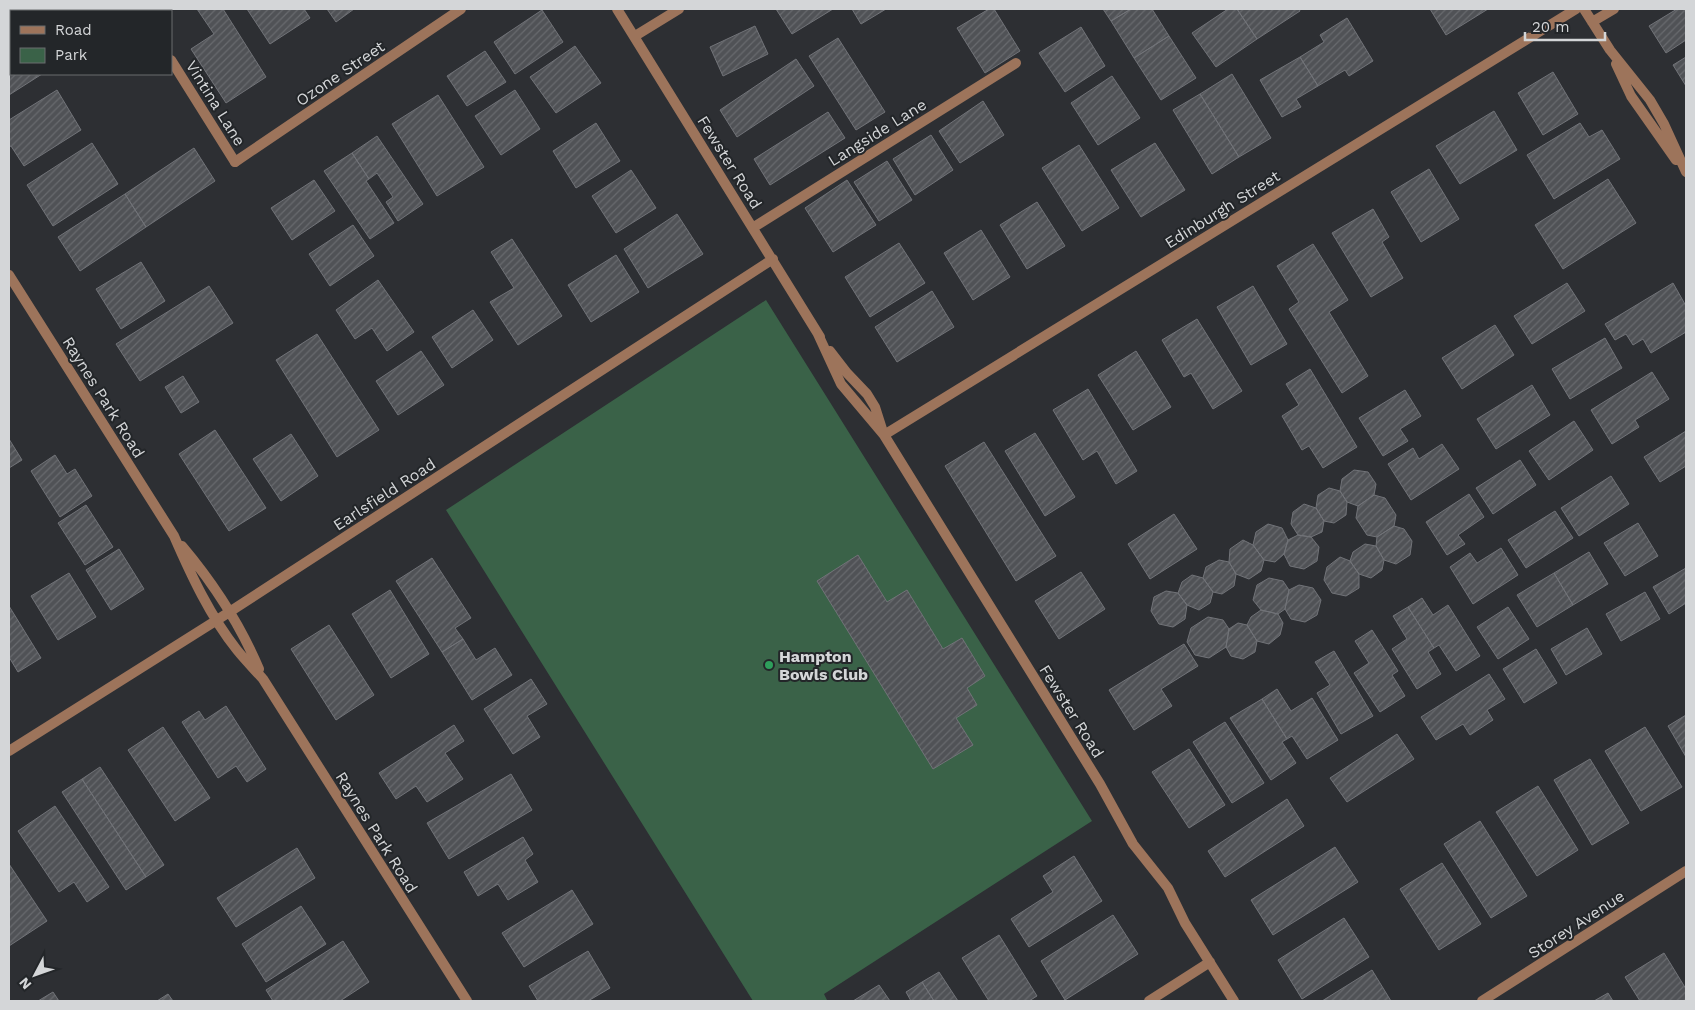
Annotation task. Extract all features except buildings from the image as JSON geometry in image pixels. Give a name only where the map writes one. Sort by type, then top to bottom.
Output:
[{"type":"street","name":"Ozone Street","points":[[236,162],[461,9]]},
{"type":"street","name":"Fewster Road","points":[[617,9],[754,227],[817,332],[846,373],[867,394],[875,407],[884,435],[1100,784],[1133,844],[1168,888],[1185,923],[1234,1001]]},
{"type":"street","points":[[635,36],[680,9]]},
{"type":"street","name":"Edinburgh Street","points":[[884,435],[1576,9]]},
{"type":"street","points":[[1584,9],[1610,50],[1650,100],[1664,124],[1686,174]]},
{"type":"street","points":[[1592,22],[1614,9]]},
{"type":"street","name":"Vintina Lane","points":[[172,62],[236,162]]},
{"type":"street","name":"Langside Lane","points":[[754,227],[1016,63]]},
{"type":"street","name":"Earlsfield Road","points":[[9,750],[217,620],[773,259]]},
{"type":"street","name":"Raynes Park Road","points":[[9,275],[174,536],[191,573],[217,620],[237,649],[263,679],[467,1001]]},
{"type":"street","name":"Raynes Park Road","points":[[174,536],[200,567],[230,611],[247,641],[263,679]]},
{"type":"street","name":"Storey Avenue","points":[[1482,1001],[1686,871]]},
{"type":"street","points":[[1149,1001],[1210,962]]},
{"type":"green space","name":"Hampton Bowls Club","points":[[766,300],[1092,821],[824,994],[827,1000],[825,1001],[753,1001],[446,510]]},
{"type":"place","name":"Hampton Bowls Club","points":[[769,665]]}]
